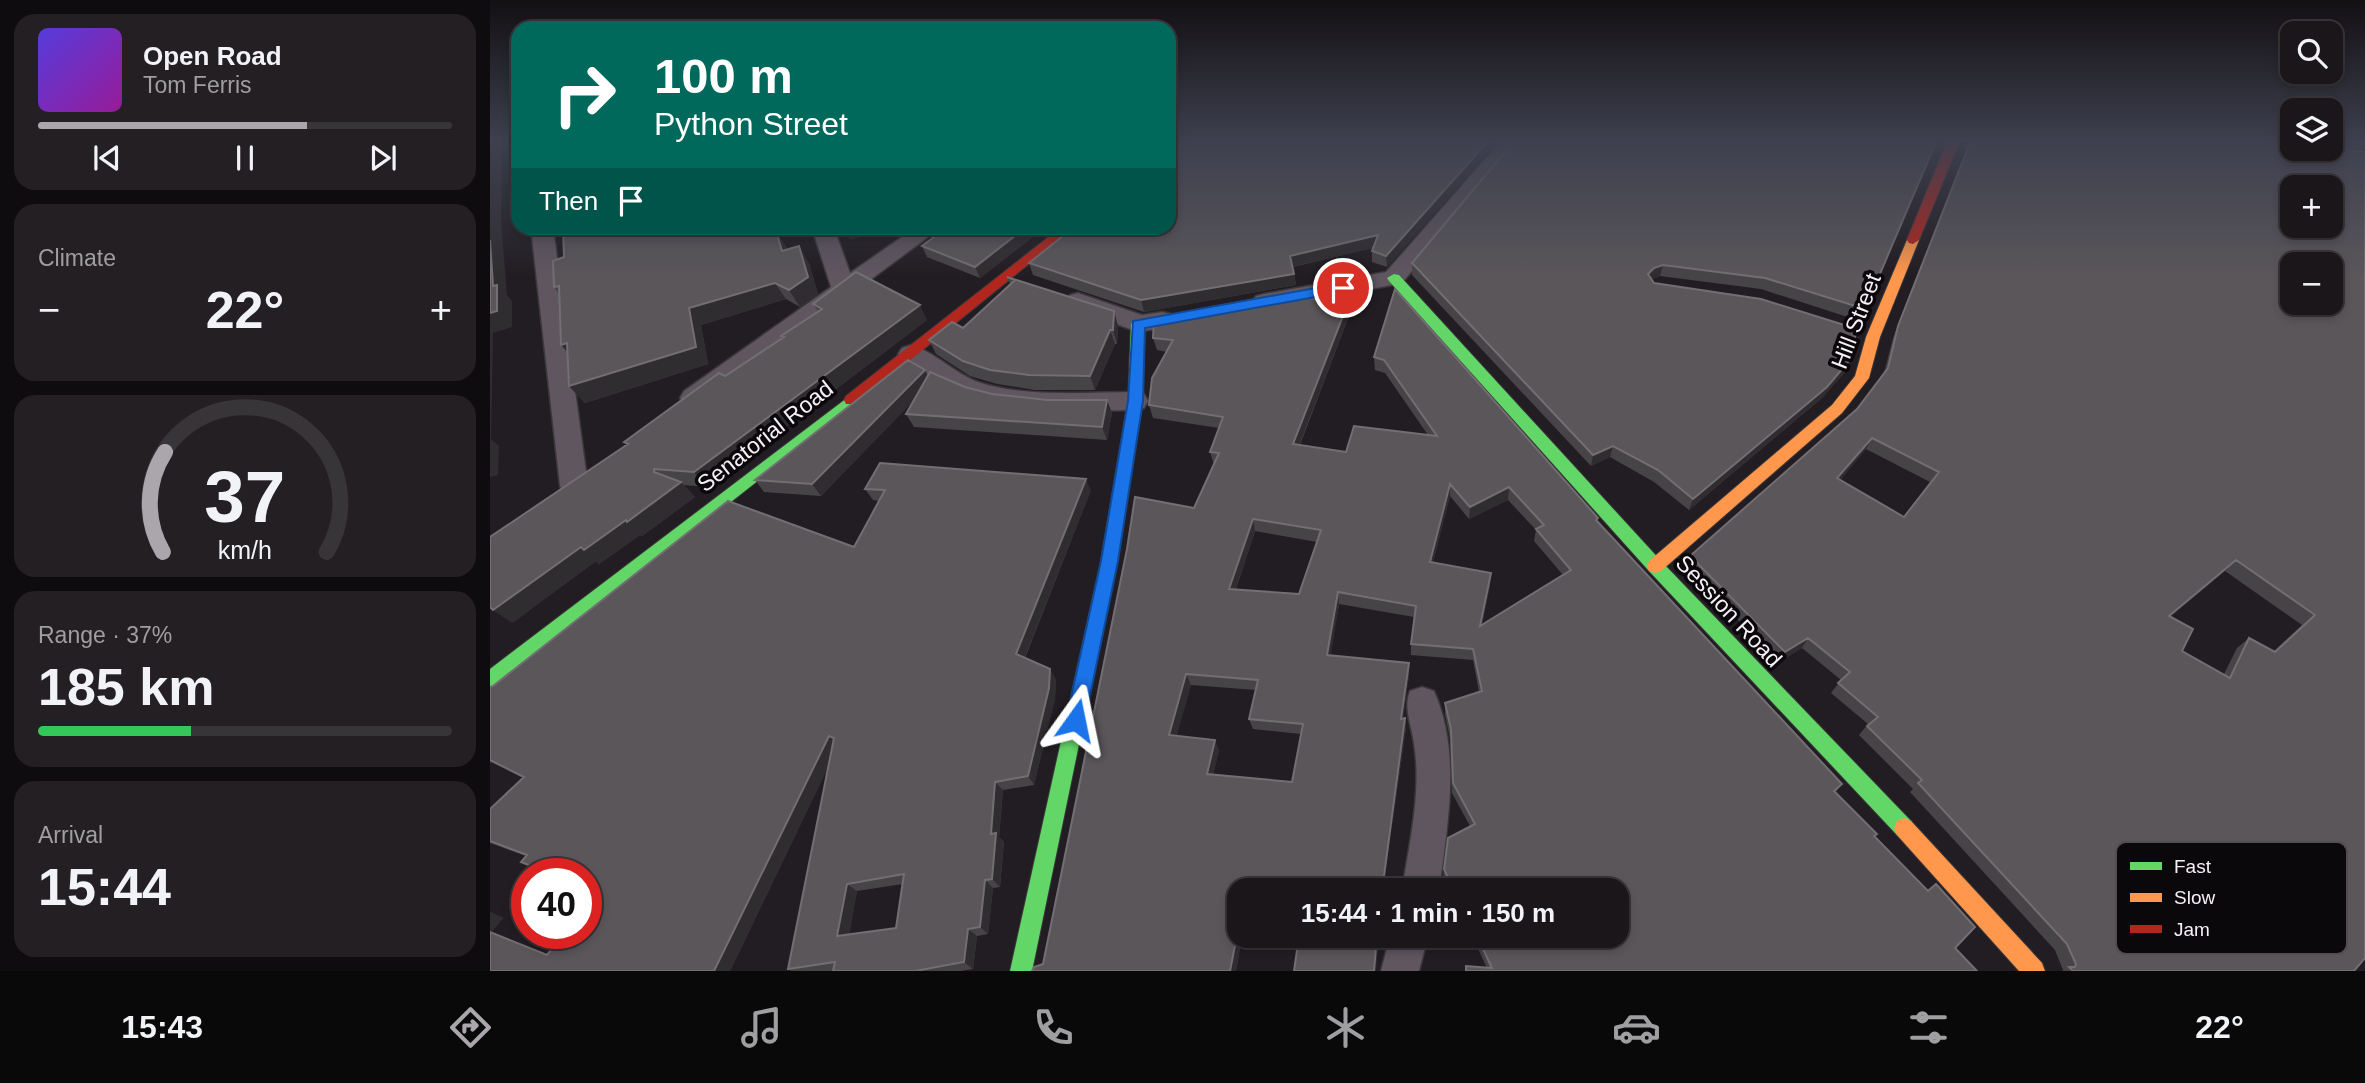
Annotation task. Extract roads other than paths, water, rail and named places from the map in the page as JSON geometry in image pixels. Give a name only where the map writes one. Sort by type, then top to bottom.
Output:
[{"type":"street","points":[[1246,305],[1394,278],[1472,185]]},
{"type":"street","name":"Hill Street","points":[[1655,566],[1837,410],[1862,377],[1873,337],[1935,185]]},
{"type":"street","points":[[543,235],[564,492],[596,469]]},
{"type":"street","points":[[825,235],[844,289]]},
{"type":"street","points":[[673,412],[919,235]]},
{"type":"street","name":"Senatorial Road","points":[[490,680],[911,354],[1059,235]]},
{"type":"street","points":[[1008,277],[1034,286]]},
{"type":"street","name":"Session Road","points":[[1394,278],[1655,566],[1943,869],[2035,971]]},
{"type":"street","points":[[1060,295],[1126,317],[1138,324],[1178,317]]},
{"type":"street","points":[[1021,971],[1104,588],[1135,401],[1138,324]]},
{"type":"street","points":[[1848,329],[1873,337]]},
{"type":"street","points":[[911,354],[943,376],[978,391],[1040,400],[1135,401]]},
{"type":"street","points":[[1422,702],[1432,747],[1432,809],[1422,878]]},
{"type":"street","points":[[1400,971],[1406,948]]}]
